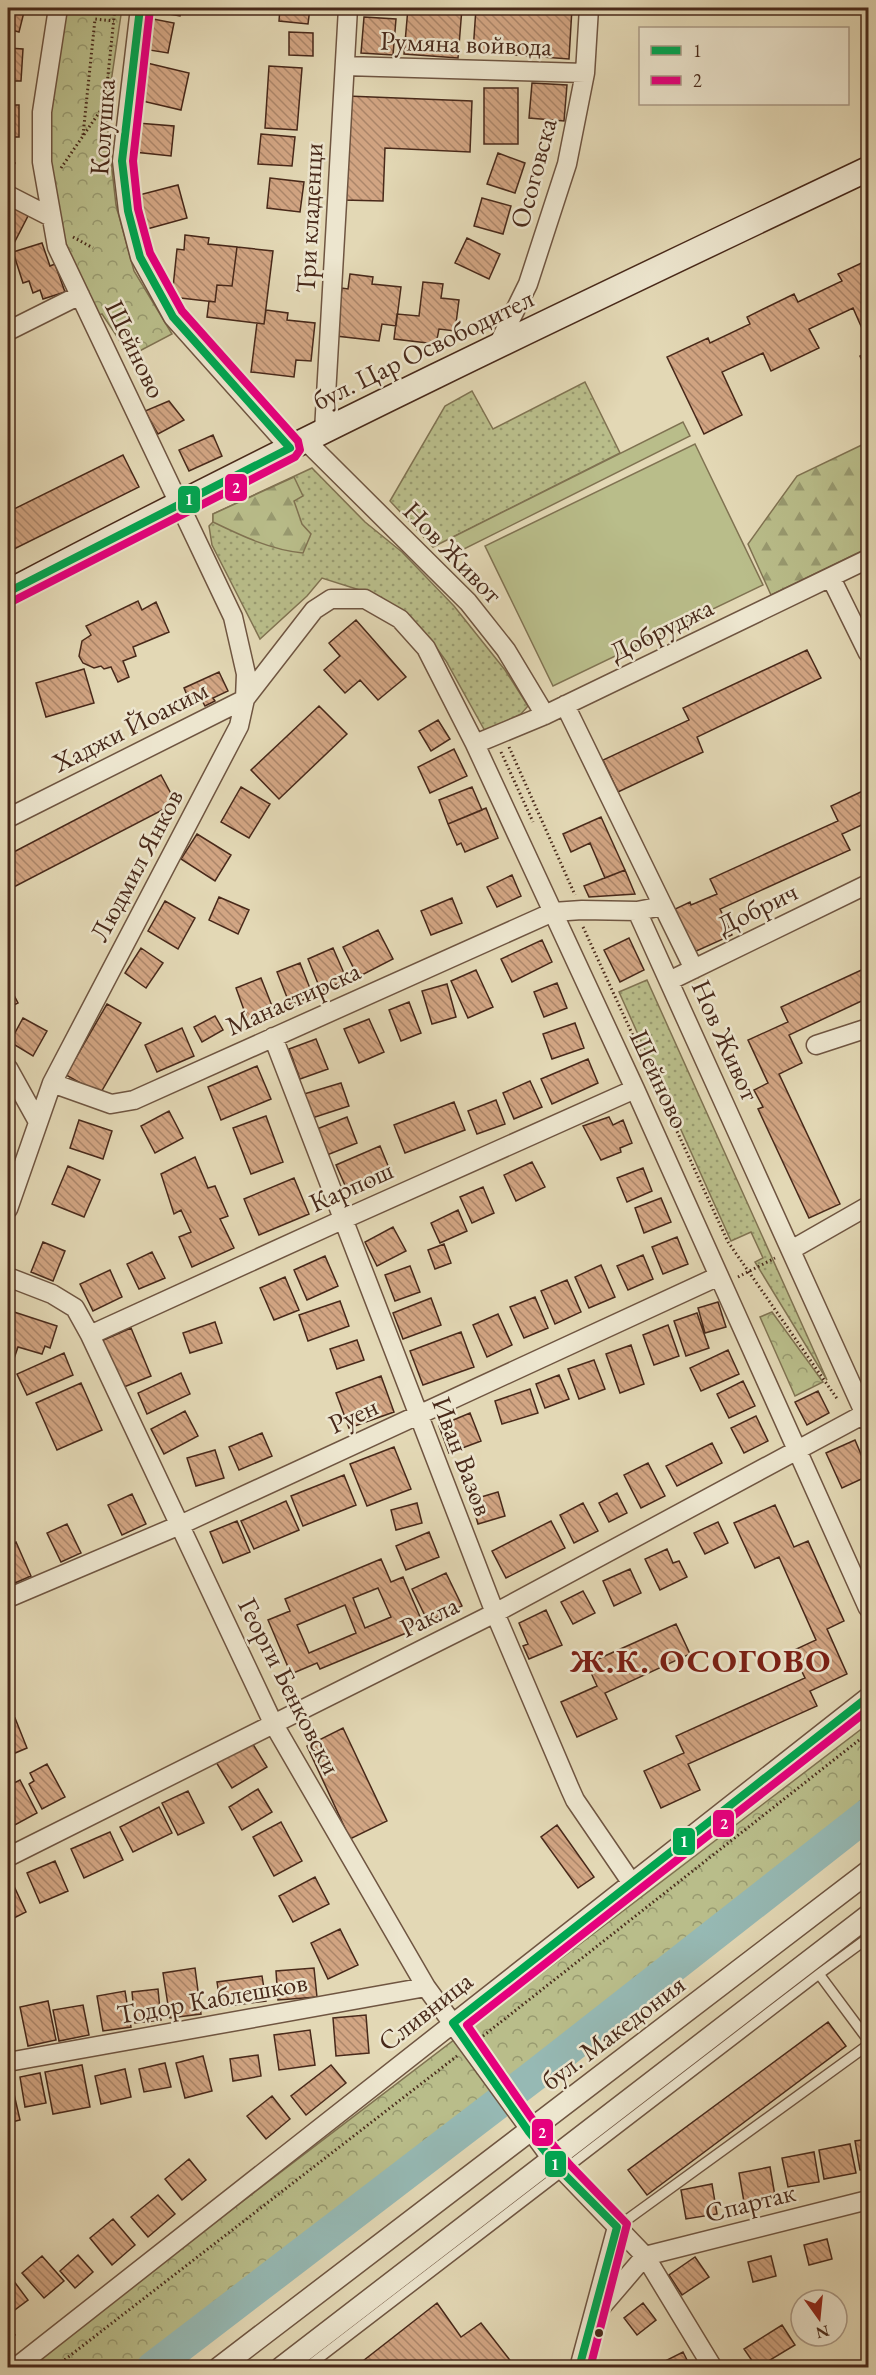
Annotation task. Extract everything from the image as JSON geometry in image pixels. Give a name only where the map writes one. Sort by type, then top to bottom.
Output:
[{"type":"main road","name":"бул. Цар Освободител","points":[[8,592],[498,345],[868,169]]},
{"type":"street","name":"Шейново","points":[[58,8],[42,112],[42,162],[57,247],[233,617],[246,674],[245,699]]},
{"type":"street","name":"Колушка","points":[[140,8],[122,161],[128,212],[140,257],[173,317],[306,440]]},
{"type":"street","name":"Три кладенци","points":[[306,440],[345,66],[348,8]]},
{"type":"street","name":"Осоговска","points":[[498,345],[528,284],[567,164],[585,73],[589,8]]},
{"type":"street","name":"Румяна войвода","points":[[345,66],[585,73]]},
{"type":"street","points":[[8,195],[51,217]]},
{"type":"street","points":[[8,331],[80,295]]},
{"type":"street","name":"Нов Живот","points":[[306,440],[468,602],[506,650],[545,715]]},
{"type":"street","name":"Добруджа","points":[[476,744],[545,715],[868,559]]},
{"type":"street","points":[[831,578],[868,653]]},
{"type":"street","name":"Людмил Янков","points":[[8,1209],[52,1083],[239,726],[245,699],[314,610],[331,599],[365,599]]},
{"type":"street","name":"Шейново","points":[[365,599],[399,619],[426,648],[476,744],[635,1089],[868,1608]]},
{"type":"street","name":"Хаджи Йоаким","points":[[8,818],[245,699]]},
{"type":"street","points":[[565,705],[694,969]]},
{"type":"street","name":"Добрич","points":[[669,981],[868,884]]},
{"type":"street","points":[[553,912],[637,911],[663,906]]},
{"type":"street","name":"Нов Живот","points":[[637,911],[868,1416]]},
{"type":"street","name":"Манастирска","points":[[52,1083],[111,1104],[134,1100],[553,912]]},
{"type":"street","points":[[816,1045],[868,1028]]},
{"type":"street","name":"Иван Вазов","points":[[273,1037],[495,1613],[575,1800],[631,1882]]},
{"type":"street","points":[[8,1068],[38,1122]]},
{"type":"street","name":"Карпош","points":[[90,1335],[635,1089]]},
{"type":"street","points":[[791,1250],[868,1206]]},
{"type":"street","name":"Георги Бенковски","points":[[8,1277],[52,1294],[75,1308],[90,1335],[273,1723],[426,1987],[556,2165],[645,2256],[713,2367]]},
{"type":"street","name":"Руен","points":[[8,1598],[180,1525],[418,1415],[721,1281]]},
{"type":"street","name":"Ракла","points":[[8,1857],[495,1613],[797,1450],[868,1416]]},
{"type":"street","name":"Сливница","points":[[15,2367],[868,1697]]},
{"type":"street","name":"бул. Македония","points":[[219,2367],[525,2125],[868,1873]]},
{"type":"street","points":[[281,2367],[556,2165],[868,1916]]},
{"type":"street","name":"Тодор Каблешков","points":[[8,2061],[426,1987]]},
{"type":"street","name":"Спартак","points":[[645,2256],[868,2200]]},
{"type":"street","points":[[579,2367],[617,2227]]},
{"type":"street","points":[[594,2316],[645,2256]]},
{"type":"lane","points":[[306,2367],[556,2165],[868,1938]]},
{"type":"lane","points":[[819,1974],[868,2040]]},
{"type":"lane","points":[[617,2227],[868,2045]]},
{"type":"path","points":[[46,188],[105,105],[115,8]]},
{"type":"path","points":[[83,136],[95,19],[114,21]]},
{"type":"path","points":[[502,732],[582,910],[583,930],[728,1242],[843,1408]]},
{"type":"path","points":[[721,1281],[749,1272],[791,1250]]},
{"type":"green space","points":[[62,8],[122,8],[106,116],[116,205],[134,271],[172,334],[130,356],[102,314],[94,317],[63,240],[46,142]]},
{"type":"green space","points":[[585,382],[620,453],[433,547],[390,501],[445,406],[472,391],[493,429]]},
{"type":"green space","points":[[683,422],[690,436],[456,553],[449,539]]},
{"type":"green space","points":[[868,442],[868,548],[771,595],[748,544],[797,476]]},
{"type":"green space","points":[[695,444],[763,585],[553,686],[485,546]]},
{"type":"green space","points":[[312,468],[365,522],[402,552],[454,606],[505,670],[528,706],[521,714],[485,731],[446,661],[433,643],[369,593],[322,578],[307,596],[260,639],[212,545],[209,526],[213,522],[213,514]]},
{"type":"green space","points":[[294,477],[303,496],[294,501],[302,524],[311,534],[303,553],[268,546],[213,522],[213,514]]},
{"type":"green space","points":[[647,980],[827,1380],[755,1262],[763,1258],[751,1232],[731,1241],[619,992]]},
{"type":"green space","points":[[772,1312],[823,1382],[795,1396],[760,1317]]},
{"type":"green space","points":[[868,1724],[868,1816],[152,2367],[24,2368]]},
{"type":"building","points":[[8,8],[25,8],[19,32],[8,29]]},
{"type":"building","points":[[146,8],[182,8],[180,16],[146,10]]},
{"type":"building","points":[[280,8],[310,8],[308,24],[279,21]]},
{"type":"building","points":[[408,8],[462,8],[458,58],[404,54]]},
{"type":"building","points":[[476,8],[572,8],[569,59],[473,52]]},
{"type":"building","points":[[364,17],[396,19],[393,55],[361,53]]},
{"type":"building","points":[[148,18],[174,23],[168,53],[143,49]]},
{"type":"building","points":[[289,32],[313,33],[313,56],[289,55]]},
{"type":"building","points":[[8,48],[23,49],[21,81],[8,81]]},
{"type":"building","points":[[147,63],[189,73],[181,110],[138,100]]},
{"type":"building","points":[[269,66],[302,68],[297,130],[265,128]]},
{"type":"building","points":[[532,83],[567,85],[564,121],[529,118]]},
{"type":"building","points":[[484,88],[518,88],[518,144],[484,144]]},
{"type":"building","points":[[347,96],[472,101],[470,152],[385,148],[383,201],[343,200]]},
{"type":"building","points":[[8,105],[19,105],[19,137],[8,137]]},
{"type":"building","points":[[137,123],[174,126],[171,156],[134,152]]},
{"type":"building","points":[[261,134],[295,137],[292,166],[258,164]]},
{"type":"building","points":[[498,153],[525,163],[515,193],[487,184]]},
{"type":"building","points":[[8,158],[15,163],[8,177]]},
{"type":"building","points":[[270,178],[304,182],[300,212],[267,208]]},
{"type":"building","points":[[178,185],[187,218],[147,229],[139,195]]},
{"type":"building","points":[[482,198],[511,206],[503,234],[474,226]]},
{"type":"building","points":[[8,203],[29,214],[10,251],[8,250]]},
{"type":"building","points":[[185,235],[209,238],[208,244],[237,247],[232,286],[217,285],[215,302],[172,297],[177,249],[184,250]]},
{"type":"building","points":[[467,238],[500,254],[489,279],[455,263]]},
{"type":"building","points":[[42,243],[50,266],[55,264],[65,292],[43,299],[40,290],[33,293],[29,281],[23,283],[13,252]]},
{"type":"building","points":[[237,247],[273,251],[264,324],[207,317],[209,301],[215,302],[217,285],[232,286]]},
{"type":"building","points":[[868,260],[868,342],[853,308],[809,329],[819,348],[771,371],[763,353],[722,372],[742,415],[704,434],[667,357],[708,338],[710,343],[750,324],[747,317],[794,294],[798,302],[842,281],[838,274]]},
{"type":"building","points":[[350,274],[373,277],[372,284],[401,287],[396,326],[382,324],[379,341],[336,336],[342,288],[348,289]]},
{"type":"building","points":[[423,282],[443,284],[441,298],[459,300],[455,331],[439,329],[436,344],[394,339],[397,314],[419,316]]},
{"type":"building","points":[[266,310],[288,313],[287,320],[315,323],[311,361],[296,360],[294,377],[251,372],[257,323],[264,324]]},
{"type":"building","points":[[868,352],[868,374],[860,356]]},
{"type":"building","points":[[169,401],[184,420],[158,434],[145,411]]},
{"type":"building","points":[[213,435],[222,456],[189,471],[179,450]]},
{"type":"building","points":[[123,455],[139,487],[8,552],[8,512]]},
{"type":"building","points":[[138,601],[142,610],[156,602],[169,632],[133,647],[136,656],[123,661],[129,677],[118,682],[111,667],[94,668],[83,663],[79,656],[82,641],[91,635],[86,626]]},
{"type":"building","points":[[356,620],[406,677],[378,700],[360,680],[345,693],[324,670],[340,656],[329,643]]},
{"type":"building","points":[[807,650],[821,678],[697,737],[703,752],[618,792],[603,760],[689,720],[683,708]]},
{"type":"building","points":[[84,669],[94,703],[46,717],[36,683]]},
{"type":"building","points":[[219,672],[228,691],[213,698],[215,701],[205,706],[199,695],[189,700],[184,688]]},
{"type":"building","points":[[319,706],[347,734],[279,799],[251,770]]},
{"type":"building","points":[[438,720],[450,739],[431,751],[419,731]]},
{"type":"building","points":[[454,749],[467,776],[430,793],[418,767]]},
{"type":"building","points":[[161,775],[176,803],[8,890],[8,855]]},
{"type":"building","points":[[241,787],[270,804],[249,838],[221,822]]},
{"type":"building","points":[[472,787],[482,810],[448,824],[439,800]]},
{"type":"building","points":[[867,789],[868,822],[842,834],[850,850],[720,909],[732,935],[692,953],[673,910],[717,894],[710,879],[838,821],[831,806]]},
{"type":"building","points":[[486,808],[498,838],[465,852],[461,843],[457,845],[448,824]]},
{"type":"building","points":[[601,817],[625,870],[605,878],[590,843],[571,852],[563,834]]},
{"type":"building","points":[[197,834],[231,855],[215,881],[181,859]]},
{"type":"building","points":[[625,870],[635,894],[589,897],[584,886]]},
{"type":"building","points":[[512,875],[521,896],[497,907],[487,887]]},
{"type":"building","points":[[219,897],[249,910],[238,934],[209,920]]},
{"type":"building","points":[[452,898],[462,923],[431,935],[421,911]]},
{"type":"building","points":[[165,901],[195,918],[178,949],[148,931]]},
{"type":"building","points":[[378,930],[393,959],[358,977],[343,947]]},
{"type":"building","points":[[629,938],[644,970],[620,982],[604,950]]},
{"type":"building","points":[[542,940],[552,962],[512,982],[501,959]]},
{"type":"building","points":[[141,948],[163,963],[146,988],[125,973]]},
{"type":"building","points":[[333,948],[347,980],[321,991],[308,959]]},
{"type":"building","points":[[300,963],[313,996],[290,1005],[277,972]]},
{"type":"building","points":[[868,967],[868,998],[789,1035],[802,1063],[779,1074],[840,1204],[809,1218],[758,1109],[763,1107],[754,1090],[768,1083],[748,1040],[788,1022],[781,1007]]},
{"type":"building","points":[[476,970],[493,1007],[468,1018],[451,981]]},
{"type":"building","points":[[261,978],[274,1011],[248,1021],[236,988]]},
{"type":"building","points":[[557,983],[567,1008],[544,1017],[534,992]]},
{"type":"building","points":[[8,984],[18,1003],[8,1008]]},
{"type":"building","points":[[447,984],[456,1017],[432,1024],[422,991]]},
{"type":"building","points":[[409,1002],[421,1033],[401,1041],[389,1010]]},
{"type":"building","points":[[107,1004],[141,1023],[100,1094],[66,1075]]},
{"type":"building","points":[[215,1016],[223,1030],[202,1042],[194,1027]]},
{"type":"building","points":[[23,1018],[47,1031],[33,1056],[10,1042]]},
{"type":"building","points":[[369,1019],[384,1052],[359,1063],[344,1029]]},
{"type":"building","points":[[575,1023],[584,1048],[552,1059],[543,1034]]},
{"type":"building","points":[[182,1028],[194,1056],[157,1072],[145,1045]]},
{"type":"building","points":[[316,1039],[328,1069],[300,1079],[289,1049]]},
{"type":"building","points":[[588,1059],[598,1083],[552,1104],[541,1079]]},
{"type":"building","points":[[257,1066],[271,1099],[221,1120],[208,1087]]},
{"type":"building","points":[[530,1081],[542,1107],[514,1119],[503,1093]]},
{"type":"building","points":[[341,1083],[349,1106],[312,1118],[304,1094]]},
{"type":"building","points":[[496,1100],[505,1124],[477,1134],[468,1111]]},
{"type":"building","points":[[454,1102],[465,1130],[405,1153],[394,1125]]},
{"type":"building","points":[[169,1111],[183,1138],[155,1153],[141,1126]]},
{"type":"building","points":[[266,1116],[283,1162],[251,1174],[233,1128]]},
{"type":"building","points":[[347,1117],[357,1143],[327,1155],[317,1129]]},
{"type":"building","points":[[609,1117],[613,1125],[623,1120],[632,1143],[620,1148],[621,1152],[601,1160],[583,1126]]},
{"type":"building","points":[[79,1120],[112,1131],[103,1159],[70,1148]]},
{"type":"building","points":[[380,1146],[391,1173],[348,1192],[336,1165]]},
{"type":"building","points":[[195,1157],[208,1188],[215,1186],[228,1216],[220,1219],[234,1248],[192,1267],[179,1237],[191,1232],[181,1210],[174,1214],[161,1174]]},
{"type":"building","points":[[532,1162],[545,1187],[516,1201],[504,1175]]},
{"type":"building","points":[[68,1166],[100,1180],[84,1217],[52,1204]]},
{"type":"building","points":[[643,1168],[652,1191],[627,1202],[617,1178]]},
{"type":"building","points":[[294,1178],[309,1214],[259,1235],[244,1199]]},
{"type":"building","points":[[483,1187],[494,1213],[472,1223],[460,1197]]},
{"type":"building","points":[[661,1198],[671,1222],[644,1233],[635,1208]]},
{"type":"building","points":[[458,1210],[467,1231],[440,1243],[431,1223]]},
{"type":"building","points":[[393,1227],[406,1251],[377,1266],[365,1242]]},
{"type":"building","points":[[677,1237],[688,1264],[663,1274],[652,1247]]},
{"type":"building","points":[[43,1242],[65,1251],[53,1281],[31,1272]]},
{"type":"building","points":[[444,1244],[451,1263],[435,1269],[428,1250]]},
{"type":"building","points":[[152,1252],[165,1278],[139,1289],[127,1264]]},
{"type":"building","points":[[643,1255],[653,1279],[628,1290],[617,1266]]},
{"type":"building","points":[[325,1256],[338,1286],[307,1300],[294,1270]]},
{"type":"building","points":[[601,1265],[615,1297],[589,1308],[575,1277]]},
{"type":"building","points":[[410,1266],[420,1292],[395,1301],[385,1275]]},
{"type":"building","points":[[110,1270],[122,1297],[93,1311],[80,1284]]},
{"type":"building","points":[[285,1277],[299,1310],[274,1320],[260,1288]]},
{"type":"building","points":[[567,1280],[581,1312],[555,1324],[541,1291]]},
{"type":"building","points":[[535,1297],[548,1328],[524,1338],[510,1307]]},
{"type":"building","points":[[431,1298],[441,1325],[403,1339],[393,1313]]},
{"type":"building","points":[[340,1301],[349,1326],[308,1341],[299,1315]]},
{"type":"building","points":[[718,1302],[726,1327],[705,1333],[698,1308]]},
{"type":"building","points":[[8,1310],[57,1326],[50,1348],[45,1346],[42,1354],[18,1347],[8,1376]]},
{"type":"building","points":[[697,1313],[709,1348],[686,1356],[674,1321]]},
{"type":"building","points":[[498,1314],[512,1345],[487,1357],[473,1325]]},
{"type":"building","points":[[215,1322],[222,1343],[190,1353],[183,1333]]},
{"type":"building","points":[[668,1325],[679,1356],[654,1365],[643,1335]]},
{"type":"building","points":[[131,1328],[151,1376],[119,1389],[99,1342]]},
{"type":"building","points":[[461,1332],[474,1367],[423,1385],[410,1351]]},
{"type":"building","points":[[357,1340],[364,1360],[337,1369],[330,1349]]},
{"type":"building","points":[[631,1345],[644,1384],[620,1393],[606,1354]]},
{"type":"building","points":[[728,1350],[739,1374],[701,1391],[690,1368]]},
{"type":"building","points":[[64,1353],[73,1375],[27,1395],[17,1374]]},
{"type":"building","points":[[594,1360],[605,1389],[579,1399],[568,1369]]},
{"type":"building","points":[[181,1373],[190,1394],[147,1414],[138,1393]]},
{"type":"building","points":[[559,1375],[569,1399],[545,1408],[536,1384]]},
{"type":"building","points":[[381,1376],[394,1412],[349,1428],[336,1393]]},
{"type":"building","points":[[743,1381],[755,1406],[729,1418],[717,1394]]},
{"type":"building","points":[[81,1383],[102,1430],[57,1450],[36,1403]]},
{"type":"building","points":[[530,1389],[538,1413],[502,1424],[495,1401]]},
{"type":"building","points":[[818,1391],[829,1413],[807,1425],[795,1402]]},
{"type":"building","points":[[185,1411],[198,1436],[164,1454],[151,1429]]},
{"type":"building","points":[[470,1413],[481,1441],[449,1453],[439,1426]]},
{"type":"building","points":[[756,1416],[768,1441],[744,1453],[731,1428]]},
{"type":"building","points":[[262,1433],[272,1456],[239,1470],[229,1447]]},
{"type":"building","points":[[855,1440],[868,1476],[842,1488],[826,1453]]},
{"type":"building","points":[[712,1443],[722,1463],[677,1486],[666,1466]]},
{"type":"building","points":[[394,1447],[411,1489],[367,1506],[350,1464]]},
{"type":"building","points":[[215,1450],[224,1478],[196,1486],[187,1458]]},
{"type":"building","points":[[648,1463],[665,1496],[641,1508],[624,1475]]},
{"type":"building","points":[[344,1475],[356,1505],[303,1526],[291,1496]]},
{"type":"building","points":[[498,1492],[505,1516],[478,1524],[471,1500]]},
{"type":"building","points":[[617,1493],[627,1513],[609,1522],[599,1503]]},
{"type":"building","points":[[132,1494],[146,1524],[122,1535],[108,1505]]},
{"type":"building","points":[[286,1501],[299,1530],[254,1549],[241,1521]]},
{"type":"building","points":[[417,1503],[422,1523],[396,1530],[391,1510]]},
{"type":"building","points":[[583,1503],[598,1531],[574,1543],[560,1515]]},
{"type":"building","points":[[775,1505],[794,1547],[808,1541],[844,1621],[827,1629],[847,1674],[810,1691],[817,1706],[688,1764],[700,1790],[661,1808],[644,1771],[684,1753],[676,1736],[805,1678],[792,1651],[816,1640],[779,1557],[755,1568],[734,1523]]},
{"type":"building","points":[[237,1521],[250,1552],[223,1563],[210,1532]]},
{"type":"building","points":[[551,1521],[565,1548],[506,1578],[492,1551]]},
{"type":"building","points":[[718,1522],[728,1543],[705,1554],[694,1533]]},
{"type":"building","points":[[67,1524],[81,1553],[61,1562],[47,1533]]},
{"type":"building","points":[[429,1532],[439,1557],[406,1570],[396,1546]]},
{"type":"building","points":[[16,1542],[31,1576],[8,1586],[8,1546]]},
{"type":"building","points":[[667,1549],[673,1563],[679,1561],[687,1577],[660,1590],[645,1559]]},
{"type":"building","points":[[381,1559],[391,1582],[403,1577],[421,1619],[409,1624],[411,1631],[320,1669],[317,1663],[291,1674],[268,1620],[290,1611],[285,1599]],"holes":[[[378,1588],[391,1617],[365,1628],[353,1598]],[[345,1605],[356,1633],[309,1653],[297,1625]]]},
{"type":"building","points":[[630,1569],[641,1593],[614,1606],[603,1581]]},
{"type":"building","points":[[446,1573],[462,1606],[428,1622],[412,1589]]},
{"type":"building","points":[[583,1591],[595,1613],[573,1624],[561,1602]]},
{"type":"building","points":[[546,1610],[562,1645],[529,1659],[523,1646],[528,1644],[519,1623]]},
{"type":"building","points":[[676,1624],[690,1654],[605,1693],[617,1719],[577,1737],[561,1702],[597,1686],[587,1664]]},
{"type":"building","points":[[15,1718],[27,1748],[8,1756],[8,1720]]},
{"type":"building","points":[[343,1728],[387,1821],[350,1839],[307,1746]]},
{"type":"building","points":[[251,1741],[267,1767],[232,1788],[216,1762]]},
{"type":"building","points":[[47,1764],[65,1797],[42,1809],[29,1784],[34,1781],[30,1773]]},
{"type":"building","points":[[20,1780],[37,1813],[13,1826],[8,1815],[8,1786]]},
{"type":"building","points":[[258,1789],[272,1812],[242,1830],[229,1807]]},
{"type":"building","points":[[188,1791],[204,1823],[178,1835],[162,1803]]},
{"type":"building","points":[[159,1807],[172,1833],[133,1852],[120,1827]]},
{"type":"building","points":[[281,1822],[302,1861],[274,1876],[253,1837]]},
{"type":"building","points":[[557,1825],[594,1877],[578,1888],[541,1837]]},
{"type":"building","points":[[110,1832],[123,1860],[84,1878],[71,1849]]},
{"type":"building","points":[[55,1861],[68,1891],[40,1903],[27,1873]]},
{"type":"building","points":[[315,1877],[329,1904],[293,1922],[279,1896]]},
{"type":"building","points":[[13,1884],[26,1912],[8,1921],[8,1887]]},
{"type":"building","points":[[340,1929],[358,1965],[328,1979],[311,1943]]},
{"type":"building","points":[[195,1968],[201,2014],[170,2018],[163,1973]]},
{"type":"building","points":[[314,1968],[317,1997],[278,2000],[276,1971]]},
{"type":"building","points":[[262,1976],[266,2001],[221,2007],[217,1982]]},
{"type":"building","points":[[158,1989],[161,2020],[135,2023],[132,1992]]},
{"type":"building","points":[[125,1991],[131,2027],[103,2031],[97,1996]]},
{"type":"building","points":[[48,2001],[56,2040],[28,2046],[20,2007]]},
{"type":"building","points":[[83,2005],[89,2035],[59,2041],[53,2010]]},
{"type":"building","points":[[366,2015],[369,2053],[336,2056],[333,2018]]},
{"type":"building","points":[[828,2022],[846,2046],[647,2195],[628,2170]]},
{"type":"building","points":[[310,2030],[315,2065],[279,2070],[274,2035]]},
{"type":"building","points":[[258,2055],[261,2076],[233,2081],[230,2059]]},
{"type":"building","points":[[203,2056],[212,2091],[185,2098],[176,2063]]},
{"type":"building","points":[[165,2063],[171,2087],[144,2092],[139,2069]]},
{"type":"building","points":[[82,2065],[90,2107],[53,2114],[45,2072]]},
{"type":"building","points":[[331,2065],[346,2083],[306,2115],[291,2096]]},
{"type":"building","points":[[125,2069],[131,2097],[101,2104],[95,2076]]},
{"type":"building","points":[[40,2073],[46,2103],[25,2107],[20,2077]]},
{"type":"building","points":[[8,2081],[11,2081],[20,2120],[8,2123]]},
{"type":"building","points":[[272,2096],[290,2119],[266,2139],[247,2116]]},
{"type":"building","points":[[868,2139],[868,2169],[860,2170],[855,2141]]},
{"type":"building","points":[[850,2144],[856,2173],[824,2179],[819,2150]]},
{"type":"building","points":[[814,2152],[819,2182],[788,2187],[782,2158]]},
{"type":"building","points":[[189,2159],[206,2180],[182,2200],[165,2179]]},
{"type":"building","points":[[770,2167],[775,2196],[744,2202],[739,2173]]},
{"type":"building","points":[[712,2184],[717,2214],[686,2219],[681,2190]]},
{"type":"building","points":[[158,2195],[175,2214],[148,2237],[131,2217]]},
{"type":"building","points":[[113,2219],[135,2245],[112,2265],[90,2238]]},
{"type":"building","points":[[827,2239],[832,2259],[809,2265],[804,2245]]},
{"type":"building","points":[[78,2255],[93,2272],[75,2288],[60,2271]]},
{"type":"building","points":[[42,2256],[64,2281],[44,2298],[22,2273]]},
{"type":"building","points":[[771,2256],[776,2276],[753,2282],[748,2262]]},
{"type":"building","points":[[695,2257],[709,2277],[682,2295],[669,2275]]},
{"type":"building","points":[[10,2276],[28,2300],[8,2315],[8,2278]]},
{"type":"building","points":[[437,2303],[461,2337],[481,2323],[516,2368],[354,2368]]},
{"type":"building","points":[[643,2303],[656,2320],[637,2335],[624,2318]]},
{"type":"building","points":[[782,2325],[789,2336],[790,2348],[757,2368],[744,2349]]},
{"type":"building","points":[[8,2326],[15,2335],[8,2342]]},
{"type":"building","points":[[683,2352],[691,2368],[668,2368],[665,2361]]},
{"type":"waterway","points":[[152,2368],[535,2075],[868,1814]]},
{"type":"transit line","name":"1","points":[[8,592],[290,448],[173,317],[140,257],[128,211],[122,161],[140,8]]},
{"type":"transit line","name":"2","points":[[13,601],[295,457],[300,450],[298,441],[182,311],[150,253],[138,209],[133,161],[150,9]]},
{"type":"transit line","name":"1","points":[[579,2368],[617,2227],[562,2172],[529,2132],[453,2023],[868,1697]]},
{"type":"transit line","name":"2","points":[[590,2368],[627,2224],[570,2165],[537,2126],[467,2025],[868,1710]]},
{"type":"district","name":"Ж.К. ОСОГОВО","points":[[701,1660]]}]
